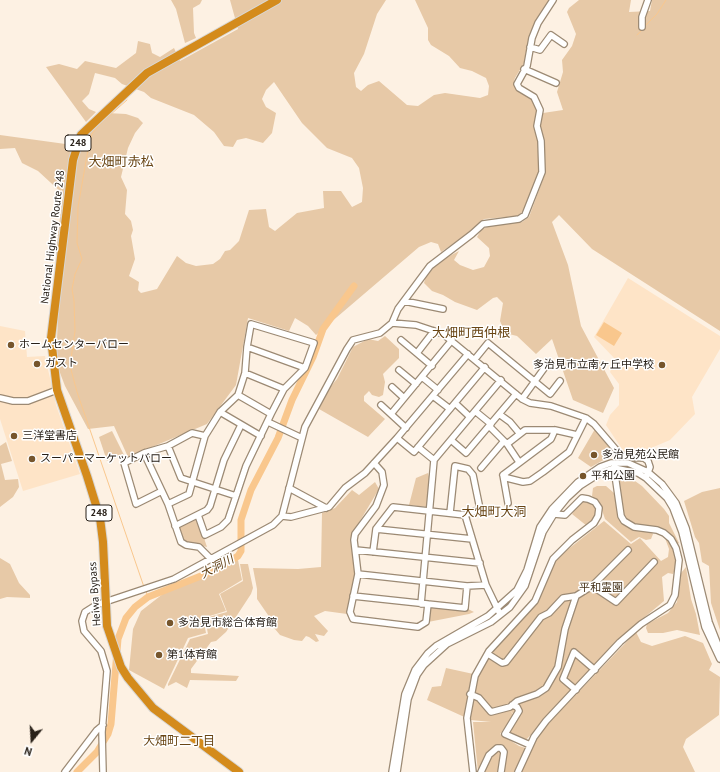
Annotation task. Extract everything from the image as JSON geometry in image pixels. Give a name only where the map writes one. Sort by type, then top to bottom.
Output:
[{"type":"highway","name":"National Highway Route 248","points":[[57,390],[51,338],[73,160],[81,135],[147,73],[278,0]]},
{"type":"highway","name":"Heiwa Bypass","points":[[57,390],[100,518],[103,542],[107,626],[112,642],[128,678],[153,708],[239,772]]},
{"type":"street","points":[[103,772],[101,757],[107,671],[101,651],[86,635],[82,621],[85,612],[90,608],[105,602],[136,593],[190,572],[235,544],[273,525],[282,516],[305,427],[353,340],[380,333],[392,322],[404,300],[430,266],[483,224],[519,218],[524,215],[540,179],[542,166],[541,141],[537,126],[540,106],[534,96],[519,88],[517,84],[524,70],[538,23],[553,0]]},
{"type":"street","points":[[642,26],[642,17],[648,0]]},
{"type":"street","points":[[530,47],[540,50],[551,35],[564,44]]},
{"type":"street","points":[[524,70],[556,83]]},
{"type":"street","points":[[404,300],[443,308]]},
{"type":"street","points":[[392,322],[416,325],[434,331],[452,340],[522,399],[530,403],[551,406],[586,418],[594,424],[618,452],[625,457],[644,458],[648,461],[650,467],[647,475]]},
{"type":"street","points":[[168,504],[189,494],[206,436],[220,412],[238,395],[245,373],[251,324],[314,342],[305,368],[284,389],[271,414],[246,466],[228,520],[221,527],[205,535],[198,515]]},
{"type":"street","points":[[417,353],[434,331]]},
{"type":"street","points":[[401,340],[432,366]]},
{"type":"street","points":[[391,414],[452,340]]},
{"type":"street","points":[[475,359],[488,343],[550,394],[560,381]]},
{"type":"street","points":[[247,347],[305,368]]},
{"type":"street","points":[[282,516],[291,517],[329,507],[344,488],[358,479],[397,438],[468,354]]},
{"type":"street","points":[[522,399],[548,364]]},
{"type":"street","points":[[397,438],[414,452],[485,367]]},
{"type":"street","points":[[399,370],[416,384]]},
{"type":"street","points":[[245,373],[284,389]]},
{"type":"street","points":[[422,377],[438,390]]},
{"type":"street","points":[[421,604],[434,460],[501,380]]},
{"type":"street","points":[[392,387],[404,398]]},
{"type":"street","points":[[0,398],[13,401],[28,401],[57,390]]},
{"type":"street","points":[[451,440],[466,454],[516,394]]},
{"type":"street","points":[[238,395],[271,414]]},
{"type":"street","points":[[433,396],[450,409]]},
{"type":"street","points":[[455,403],[470,417]]},
{"type":"street","points":[[381,405],[406,428]]},
{"type":"street","points":[[475,411],[506,443],[519,462]]},
{"type":"street","points":[[220,412],[261,436]]},
{"type":"street","points":[[499,414],[510,422],[520,434]]},
{"type":"street","points":[[503,475],[515,481],[530,481],[570,452],[586,418]]},
{"type":"street","points":[[268,422],[302,438]]},
{"type":"street","points":[[175,526],[207,510],[210,506],[224,460],[241,424]]},
{"type":"street","points":[[481,468],[506,443],[525,430],[555,430],[577,435]]},
{"type":"street","points":[[503,475],[551,439],[555,430]]},
{"type":"street","points":[[162,491],[136,504],[124,462],[144,453],[168,446],[192,433],[206,436]]},
{"type":"street","points":[[168,446],[181,478],[236,496]]},
{"type":"street","points":[[418,447],[434,460]]},
{"type":"street","points":[[144,453],[168,504],[181,542],[186,545],[199,548],[211,559]]},
{"type":"street","points":[[374,463],[382,472],[384,485],[376,506],[355,534],[358,574],[350,612],[353,619],[418,627],[426,622],[428,604]]},
{"type":"street","points":[[397,772],[408,699],[417,675],[438,650],[499,612],[523,581],[536,540],[545,518],[559,499],[600,467],[611,463],[628,463],[662,484],[671,494],[682,514],[708,622],[720,650]]},
{"type":"street","points":[[373,552],[376,528],[393,506],[465,515],[480,509],[473,475],[468,469],[456,466],[450,513]]},
{"type":"street","points":[[518,772],[530,745],[546,721],[620,642],[641,624],[670,605],[675,595],[678,570],[676,548],[671,538],[657,530],[634,527],[624,521],[620,509],[614,468]]},
{"type":"street","points":[[392,772],[404,700],[409,682],[415,670],[428,653],[436,646],[510,607],[525,586],[543,532],[554,514],[567,498],[580,486],[602,472],[614,468],[647,475],[667,498],[678,518],[705,627],[720,659]]},
{"type":"street","points":[[503,475],[508,503]]},
{"type":"street","points":[[289,488],[326,508]]},
{"type":"street","points":[[473,772],[467,723],[470,694],[475,676],[488,654],[535,601],[553,559],[572,540],[594,523],[598,516],[599,508],[594,502],[582,498],[565,515],[554,514]]},
{"type":"street","points":[[465,515],[486,585],[499,612]]},
{"type":"street","points":[[376,528],[472,539]]},
{"type":"street","points":[[356,550],[480,563]]},
{"type":"street","points":[[488,654],[502,663],[506,662],[541,617],[549,613],[562,598],[576,596],[592,586],[628,550]]},
{"type":"street","points":[[592,586],[616,602],[654,562]]},
{"type":"street","points":[[358,574],[467,586],[486,585]]},
{"type":"street","points":[[353,596],[465,608],[467,586]]},
{"type":"street","points":[[470,694],[479,698],[491,712],[501,711],[527,697],[537,694],[546,688],[553,678],[560,660],[565,629],[576,596]]},
{"type":"street","points":[[576,690],[563,679],[574,652],[594,670]]},
{"type":"street","points":[[512,705],[517,707],[520,711],[506,734],[530,745]]},
{"type":"street","points":[[65,772],[97,730],[103,725]]},
{"type":"street","points":[[481,772],[489,755],[497,748],[501,748],[504,752],[501,772]]},
{"type":"shaded area","name":"多治見市立南ヶ丘中学校","points":[[628,278],[720,336],[720,349],[692,397],[695,414],[670,440],[644,451],[626,455],[606,425],[610,415],[619,405],[619,384],[610,372],[615,359],[594,337]]},
{"type":"shaded area","points":[[604,322],[622,333],[614,346],[596,335]]},
{"type":"shaded area","points":[[0,326],[25,331],[27,357],[45,356],[56,405],[80,474],[23,491],[0,419]]},
{"type":"green space","points":[[171,0],[202,0],[200,4],[193,8],[194,33],[196,38],[185,43],[176,9]]},
{"type":"green space","points":[[230,0],[386,0],[377,14],[364,54],[354,73],[356,87],[361,91],[368,85],[379,81],[407,105],[418,106],[434,95],[445,93],[480,98],[488,95],[489,86],[486,78],[472,71],[460,68],[449,56],[431,45],[428,40],[428,28],[415,0],[551,0],[533,28],[528,40],[524,63],[514,81],[516,86],[533,100],[537,107],[534,128],[538,139],[539,172],[524,210],[518,216],[484,219],[469,233],[441,252],[438,244],[431,242],[419,247],[316,335],[308,326],[295,318],[289,331],[248,318],[236,385],[207,424],[128,457],[114,426],[88,429],[65,386],[57,365],[59,296],[56,250],[63,194],[38,171],[22,163],[15,148],[0,149],[0,135],[80,146],[85,135],[107,113],[126,114],[138,118],[143,123],[135,133],[128,148],[121,177],[127,190],[125,214],[131,221],[133,230],[131,236],[135,259],[129,276],[139,282],[138,290],[141,293],[157,289],[177,256],[186,263],[196,266],[213,264],[220,259],[225,251],[230,250],[239,241],[249,210],[266,209],[269,227],[275,231],[297,213],[324,208],[323,191],[341,191],[352,207],[362,202],[363,188],[359,168],[352,158],[327,148],[302,123],[274,82],[266,90],[262,99],[266,107],[276,113],[272,133],[263,143],[246,138],[237,140],[233,147],[224,146],[214,132],[194,115],[151,98],[144,92],[122,84],[115,78],[95,73],[89,94],[82,101],[89,109],[96,112],[86,122],[46,67],[59,64],[77,69],[85,61],[116,68],[136,53],[138,41],[150,44],[152,53],[160,57],[174,48],[180,61],[238,29]]},
{"type":"green space","points":[[579,0],[631,0],[629,12],[650,11],[652,0],[720,0],[720,331],[592,249],[559,215],[552,222],[568,265],[581,326],[614,388],[603,413],[573,400],[552,339],[536,354],[517,336],[505,333],[500,321],[503,303],[497,297],[493,298],[477,310],[432,291],[424,283],[426,276],[440,261],[459,251],[454,260],[460,265],[473,270],[484,267],[490,256],[489,248],[477,237],[481,230],[489,226],[522,222],[529,217],[545,174],[544,142],[540,125],[543,113],[563,110],[557,92],[563,72],[562,60],[572,46],[576,34],[567,12],[569,8]]},
{"type":"green space","points":[[385,336],[399,349],[399,358],[383,374],[385,382],[383,395],[379,397],[372,395],[369,391],[364,396],[364,401],[385,419],[368,437],[319,409],[327,391],[337,379],[353,347],[368,339],[378,341]]},
{"type":"green space","points":[[595,429],[609,447],[609,454],[607,458],[591,467],[578,458]]},
{"type":"green space","points":[[112,431],[124,455],[107,461],[99,437]]},
{"type":"green space","points":[[6,442],[12,461],[1,464],[5,480],[18,479],[19,487],[13,497],[0,507],[0,446]]},
{"type":"green space","points":[[428,473],[430,480],[428,507],[409,505],[416,478]]},
{"type":"green space","points":[[624,477],[635,481],[642,486],[664,509],[669,516],[669,523],[679,543],[676,545],[669,534],[627,521],[623,515],[619,479]]},
{"type":"green space","points":[[375,482],[379,489],[351,536],[355,576],[347,614],[325,611],[314,616],[328,631],[324,636],[315,634],[319,641],[316,642],[306,636],[302,641],[280,635],[269,622],[268,615],[257,599],[257,589],[253,568],[298,569],[321,567],[322,513],[335,508],[352,490],[359,495]]},
{"type":"green space","points":[[597,486],[606,486],[614,493],[622,521],[651,531],[653,534],[651,539],[646,540],[639,537],[631,542],[605,519],[599,501],[592,496],[593,488]]},
{"type":"green space","points":[[720,488],[720,630],[711,603],[709,566],[702,562],[699,543],[695,537],[684,501],[702,492]]},
{"type":"green space","points":[[585,501],[597,509],[597,515],[593,522],[587,526],[572,514],[579,504]]},
{"type":"green space","points":[[194,519],[198,520],[207,547],[184,542],[179,527]]},
{"type":"green space","name":"平和霊園","points":[[604,521],[631,544],[640,538],[661,561],[668,557],[669,549],[665,538],[660,534],[670,539],[678,558],[673,574],[668,573],[662,577],[664,601],[615,642],[577,687],[521,745],[501,734],[515,716],[510,710],[514,716],[500,734],[519,746],[529,749],[546,726],[636,632],[641,642],[652,646],[685,636],[703,643],[712,664],[709,670],[720,677],[719,715],[686,739],[683,747],[695,772],[478,772],[473,722],[491,722],[471,720],[427,700],[432,687],[441,686],[446,668],[478,675],[492,652],[537,602],[557,558]]},
{"type":"green space","points":[[0,558],[10,564],[19,583],[30,595],[30,598],[7,597],[0,599]]},
{"type":"green space","name":"多治見市総合体育館","points":[[238,560],[242,580],[219,594],[226,611],[203,618],[206,633],[188,638],[164,689],[129,670],[133,629],[141,611],[168,590]]},
{"type":"green space","points":[[240,564],[248,564],[253,588],[251,594],[226,632],[216,641],[211,642],[191,669],[191,673],[239,676],[236,681],[190,680],[187,688],[176,682],[168,686],[190,639],[208,634],[205,618],[227,612],[220,594],[243,581]]},
{"type":"green space","points":[[686,567],[691,599],[696,614],[700,635],[677,630],[663,633],[648,633],[646,628],[647,624],[668,613],[677,602],[681,573]]},
{"type":"green space","points":[[431,606],[468,609],[474,612],[428,622],[429,608]]},
{"type":"waterway","points":[[644,27],[657,14],[666,0]]},
{"type":"waterway","points":[[637,35],[642,30]]},
{"type":"waterway","points":[[127,100],[101,123],[92,134],[89,144],[78,207],[77,243],[82,259],[75,274],[72,289],[75,331],[70,366],[77,392],[144,587]]},
{"type":"waterway","name":"大洞川","points":[[77,772],[97,752],[108,734],[111,724],[118,639],[126,618],[135,607],[148,597],[216,570],[238,556],[241,551],[241,520],[251,490],[278,438],[292,400],[313,357],[323,329],[354,286]]},
{"type":"waterway","name":"大洞川","points":[[146,591],[148,597]]},
{"type":"place","name":"ホームセンターバロー","points":[[11,345]]},
{"type":"place","name":"ガスト","points":[[37,364]]},
{"type":"place","name":"多治見市立南ヶ丘中学校","points":[[662,365]]},
{"type":"place","name":"三洋堂書店","points":[[14,436]]},
{"type":"place","name":"多治見苑公民館","points":[[594,455]]},
{"type":"place","name":"スーパーマーケットバロー","points":[[32,459]]},
{"type":"place","name":"平和公園","points":[[583,476]]},
{"type":"place","name":"多治見市総合体育館","points":[[170,623]]},
{"type":"place","name":"第1体育館","points":[[159,655]]},
{"type":"district","name":"大畑町赤松","points":[[121,162]]},
{"type":"district","name":"大畑町西仲根","points":[[471,333]]},
{"type":"district","name":"大畑町大洞","points":[[494,512]]},
{"type":"district","name":"大畑町二丁目","points":[[179,742]]}]
